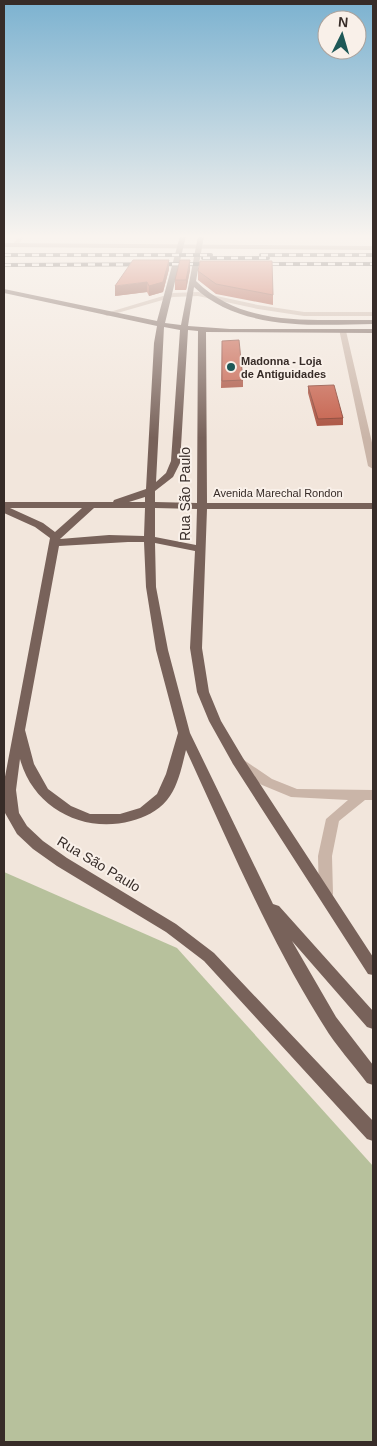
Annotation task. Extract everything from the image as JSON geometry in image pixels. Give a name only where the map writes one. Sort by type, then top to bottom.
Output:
[{"type":"main road","points":[[59,303],[164,325],[202,330],[373,331]]},
{"type":"main road","points":[[165,303],[159,335],[149,523],[149,561],[155,616],[172,694],[183,730],[260,894],[303,976],[330,1022],[373,1078]]},
{"type":"main road","points":[[105,506],[129,500],[157,485],[174,468],[177,453],[185,317],[188,303]]},
{"type":"main road","points":[[220,303],[254,315],[293,321],[373,322]]},
{"type":"main road","name":"Rua São Paulo","points":[[202,330],[202,506],[196,648],[203,692],[215,721],[238,761],[373,969]]},
{"type":"main road","points":[[54,540],[92,505]]},
{"type":"main road","name":"Avenida Marechal Rondon","points":[[4,507],[92,505],[373,506]]},
{"type":"main road","points":[[4,507],[39,525],[54,540],[166,541],[200,549]]},
{"type":"main road","name":"Rua São Paulo","points":[[54,540],[6,790],[12,814],[22,830],[38,845],[62,862],[171,928],[209,957],[373,1133]]},
{"type":"main road","points":[[19,727],[28,764],[43,792],[66,810],[89,819],[120,819],[145,812],[162,797],[173,774],[183,730]]},
{"type":"main road","points":[[260,894],[373,1022]]},
{"type":"street","points":[[106,314],[143,303]]},
{"type":"street","points":[[242,303],[304,314],[373,314]]},
{"type":"street","points":[[342,331],[373,466]]},
{"type":"street","points":[[238,761],[267,782],[296,794],[368,795]]},
{"type":"street","points":[[326,894],[325,856],[333,819],[368,795]]},
{"type":"green space","points":[[4,872],[177,948],[373,1166],[373,1442],[4,1442]]},
{"type":"building","name":"Madonna - Loja de Antiguidades","points":[[239,340],[243,380],[222,381],[222,341]]},
{"type":"building","points":[[334,385],[343,418],[318,419],[308,386]]},
{"type":"place","name":"Madonna - Loja de Antiguidades","points":[[231,367]]}]
